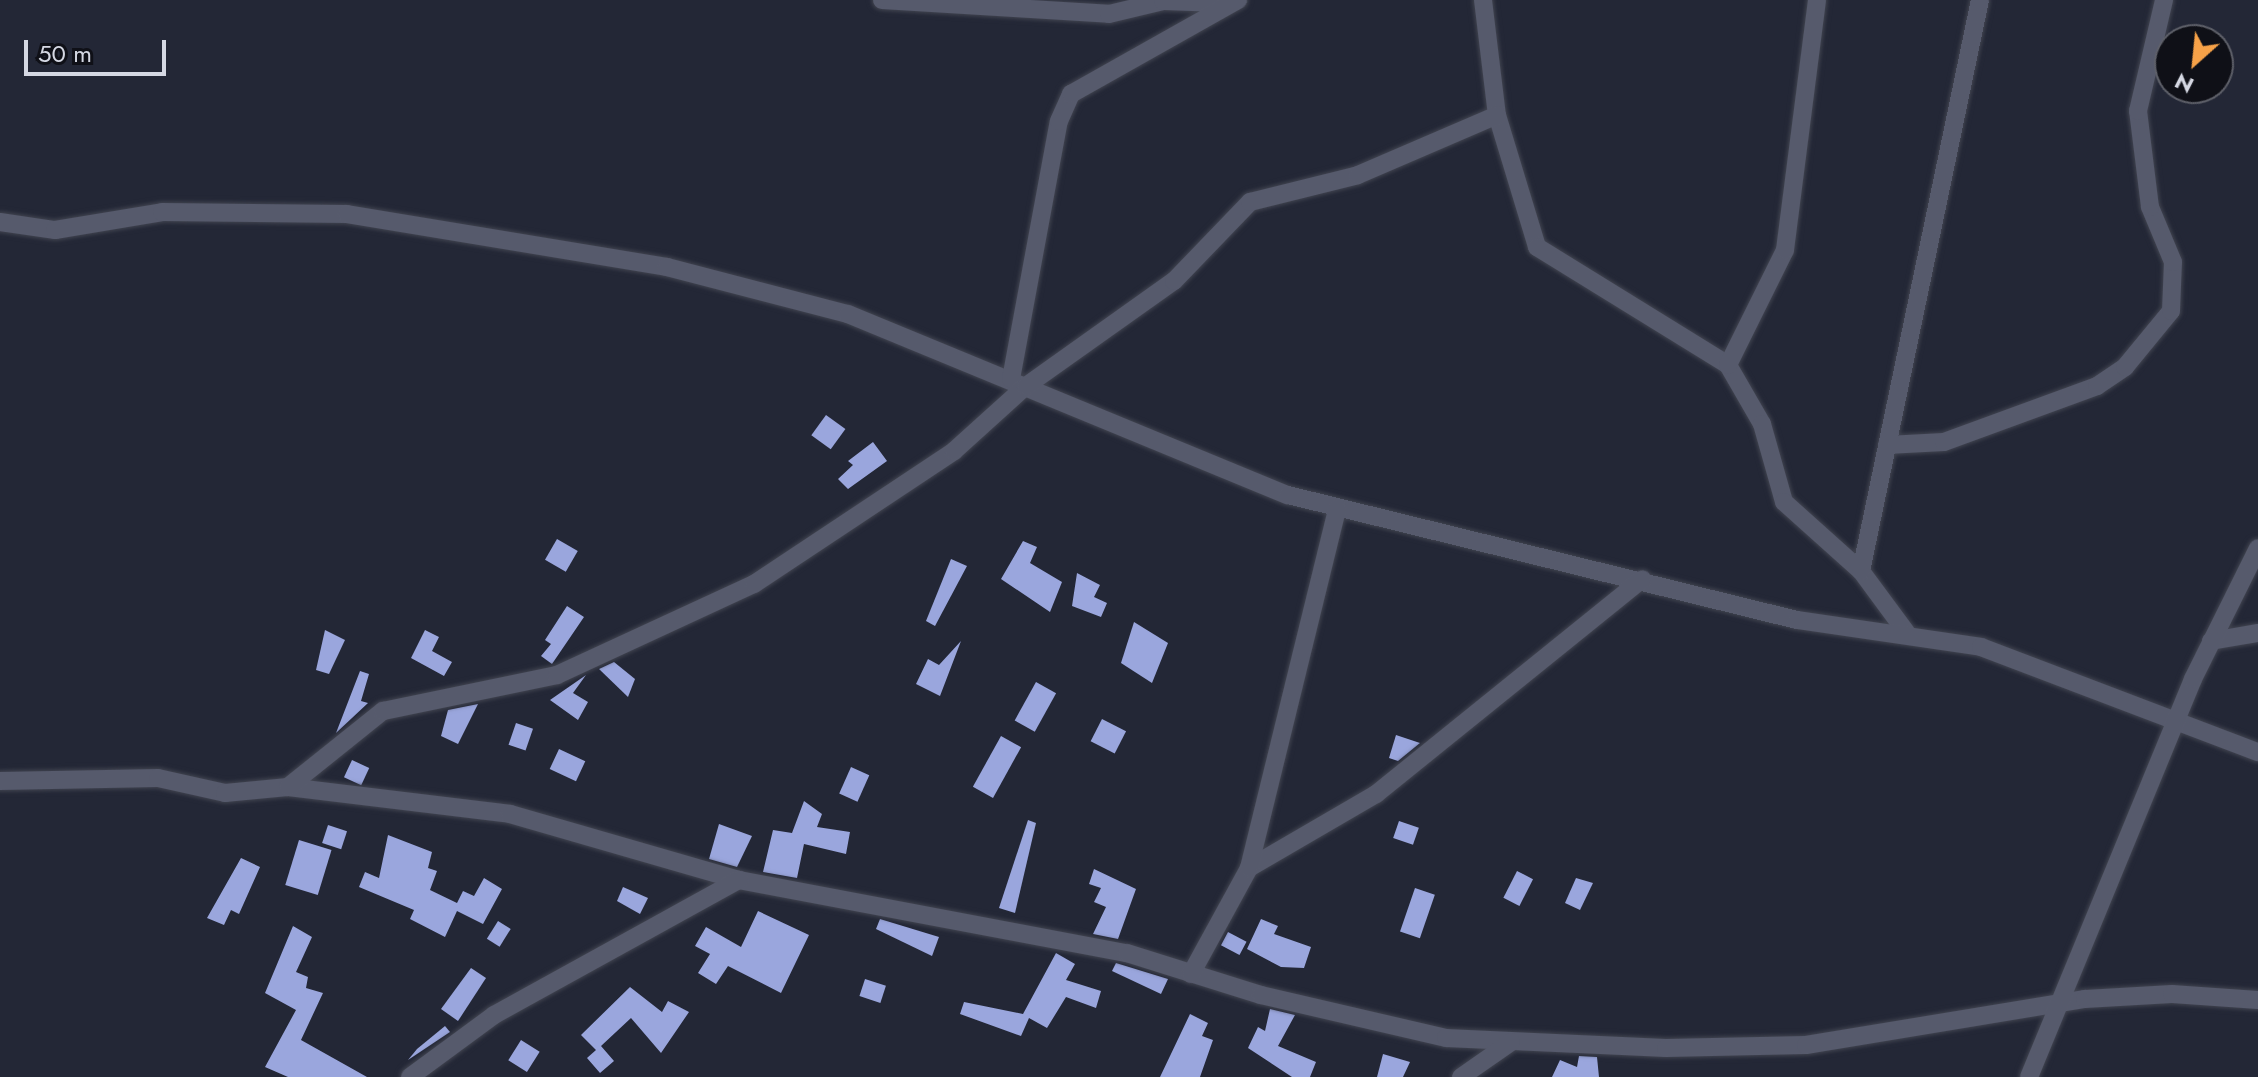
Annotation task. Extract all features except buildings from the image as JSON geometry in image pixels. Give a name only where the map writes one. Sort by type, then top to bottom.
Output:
[{"type":"street","points":[[882,0],[1109,14],[1163,1],[1229,2]]},
{"type":"street","points":[[1483,0],[1497,115],[1537,247],[1728,365],[1762,424],[1784,502],[1861,571],[1906,632]]},
{"type":"street","points":[[1728,365],[1785,250],[1817,0]]},
{"type":"street","points":[[1861,571],[1980,0]]},
{"type":"street","points":[[1887,445],[1944,442],[2097,386],[2134,359],[2171,311],[2173,262],[2150,207],[2138,111],[2164,0]]},
{"type":"street","points":[[1019,382],[1059,121],[1071,94],[1229,2]]},
{"type":"street","points":[[288,787],[383,711],[557,675],[754,584],[954,451],[1019,382],[1174,281],[1250,202],[1358,175],[1497,115]]},
{"type":"street","points":[[0,222],[55,230],[162,212],[347,214],[451,227],[623,257],[788,298],[1019,382],[1218,472],[1337,509],[1642,579],[1797,620],[1906,632],[1981,647],[2177,716],[2258,752]]},
{"type":"street","points":[[1191,974],[1249,868],[1337,509]]},
{"type":"street","points":[[2029,1077],[2177,716],[2258,548]]},
{"type":"street","points":[[1249,868],[1376,794],[1642,579]]},
{"type":"street","points":[[2211,641],[2258,633]]},
{"type":"street","points":[[0,781],[158,778],[240,794],[288,787],[510,814],[739,880],[1127,953],[1191,974],[1446,1038],[1511,1042],[1806,1045],[2061,1004],[2172,994],[2256,1004]]},
{"type":"street","points":[[410,1077],[494,1015],[739,880]]},
{"type":"street","points":[[1461,1077],[1511,1042]]}]
